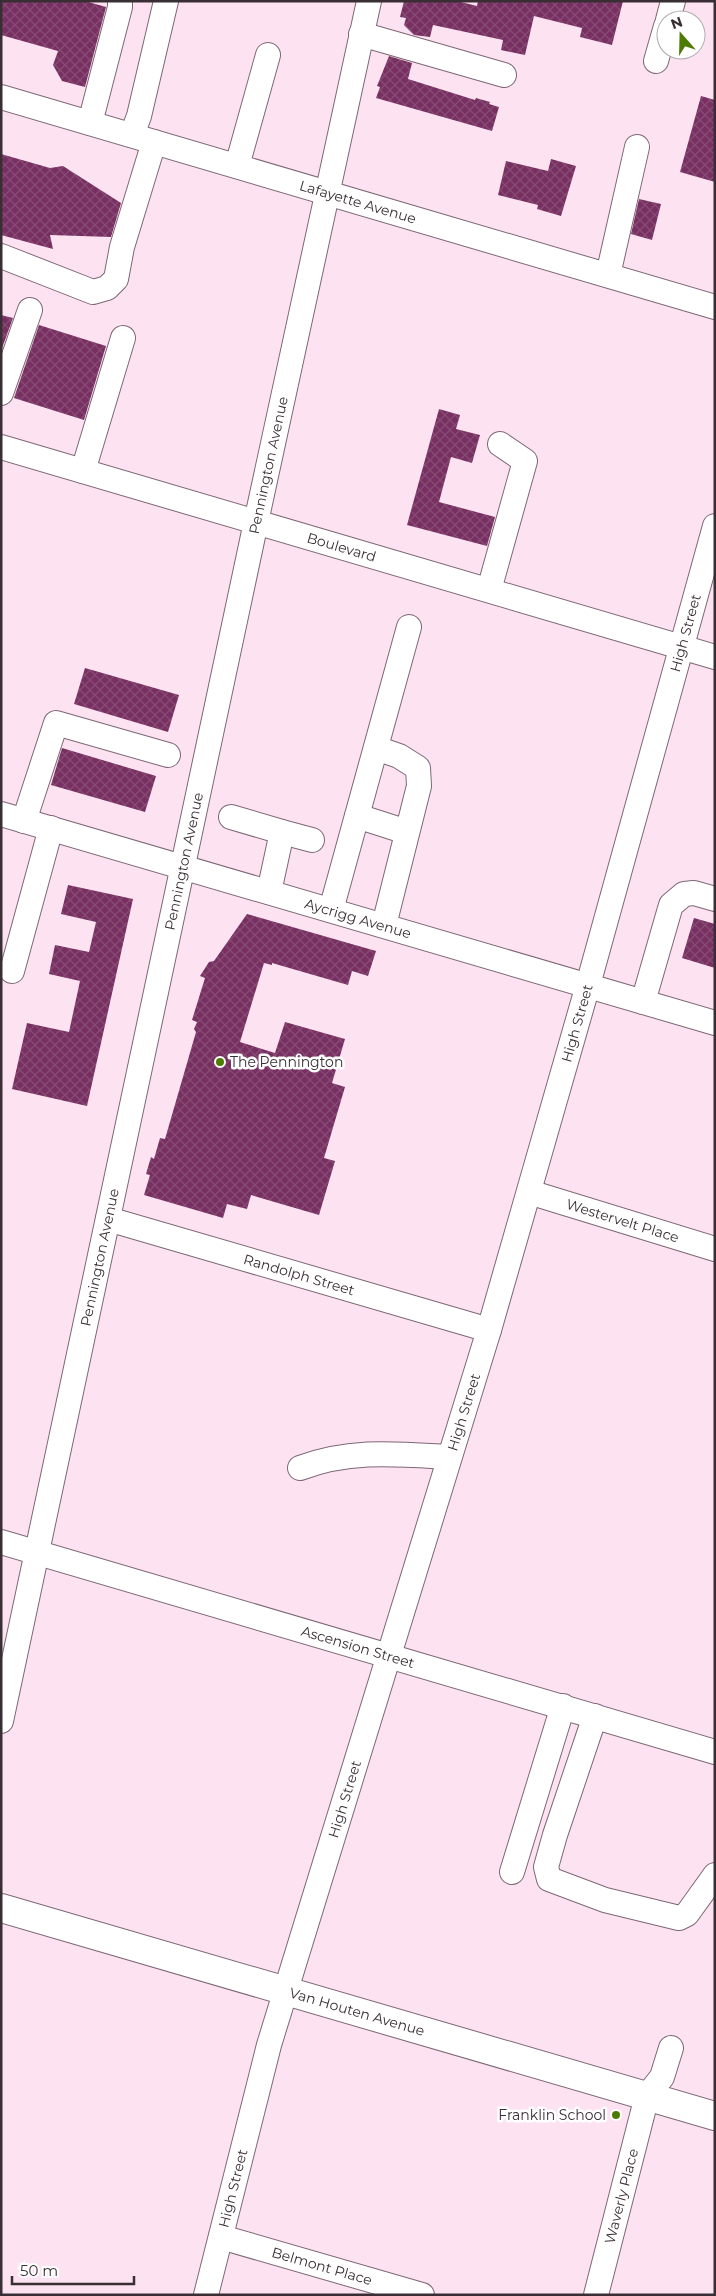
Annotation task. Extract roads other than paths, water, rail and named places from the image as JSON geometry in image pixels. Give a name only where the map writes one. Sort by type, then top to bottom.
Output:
[{"type":"main road","name":"Van Houten Avenue","points":[[1,1908],[715,2116]]},
{"type":"street","points":[[90,123],[120,8],[120,1]]},
{"type":"street","points":[[1,256],[93,292],[107,288],[116,279],[143,139],[139,116],[166,1]]},
{"type":"street","name":"Pennington Avenue","points":[[1,1721],[368,1]]},
{"type":"street","points":[[361,34],[504,76]]},
{"type":"street","points":[[237,166],[268,55]]},
{"type":"street","name":"Lafayette Avenue","points":[[2,100],[90,123],[715,307]]},
{"type":"street","points":[[608,275],[637,147]]},
{"type":"street","points":[[1,394],[30,310]]},
{"type":"street","points":[[83,471],[123,338]]},
{"type":"street","points":[[489,590],[525,461],[500,444]]},
{"type":"street","name":"Boulevard","points":[[1,447],[715,657]]},
{"type":"street","name":"High Street","points":[[206,2295],[285,1990],[489,1330],[588,985],[715,526]]},
{"type":"street","points":[[332,910],[409,627]]},
{"type":"street","points":[[24,821],[56,723],[168,755]]},
{"type":"street","points":[[376,748],[399,756],[418,768],[419,786],[384,925]]},
{"type":"street","name":"Aycrigg Avenue","points":[[1,814],[715,1023]]},
{"type":"street","points":[[357,816],[407,832]]},
{"type":"street","points":[[231,818],[312,840]]},
{"type":"street","points":[[12,971],[51,828]]},
{"type":"street","points":[[269,892],[282,832]]},
{"type":"street","points":[[643,1002],[672,905],[676,899],[684,894],[694,893],[715,899]]},
{"type":"street","name":"Westervelt Place","points":[[529,1192],[715,1249]]},
{"type":"street","name":"Randolph Street","points":[[108,1219],[489,1330]]},
{"type":"street","points":[[300,1468],[335,1457],[375,1453],[449,1457]]},
{"type":"street","name":"Ascension Street","points":[[1,1542],[715,1752]]},
{"type":"street","points":[[512,1872],[563,1706]]},
{"type":"street","points":[[594,1716],[546,1867],[549,1879],[605,1900],[679,1918],[687,1914],[715,1875]]},
{"type":"street","points":[[647,2096],[662,2077],[671,2048]]},
{"type":"street","name":"Waverly Place","points":[[596,2295],[647,2096]]},
{"type":"street","name":"Belmont Place","points":[[221,2237],[422,2295]]},
{"type":"place","name":"The Pennington","points":[[220,1062]]},
{"type":"place","name":"Franklin School","points":[[616,2115]]}]
